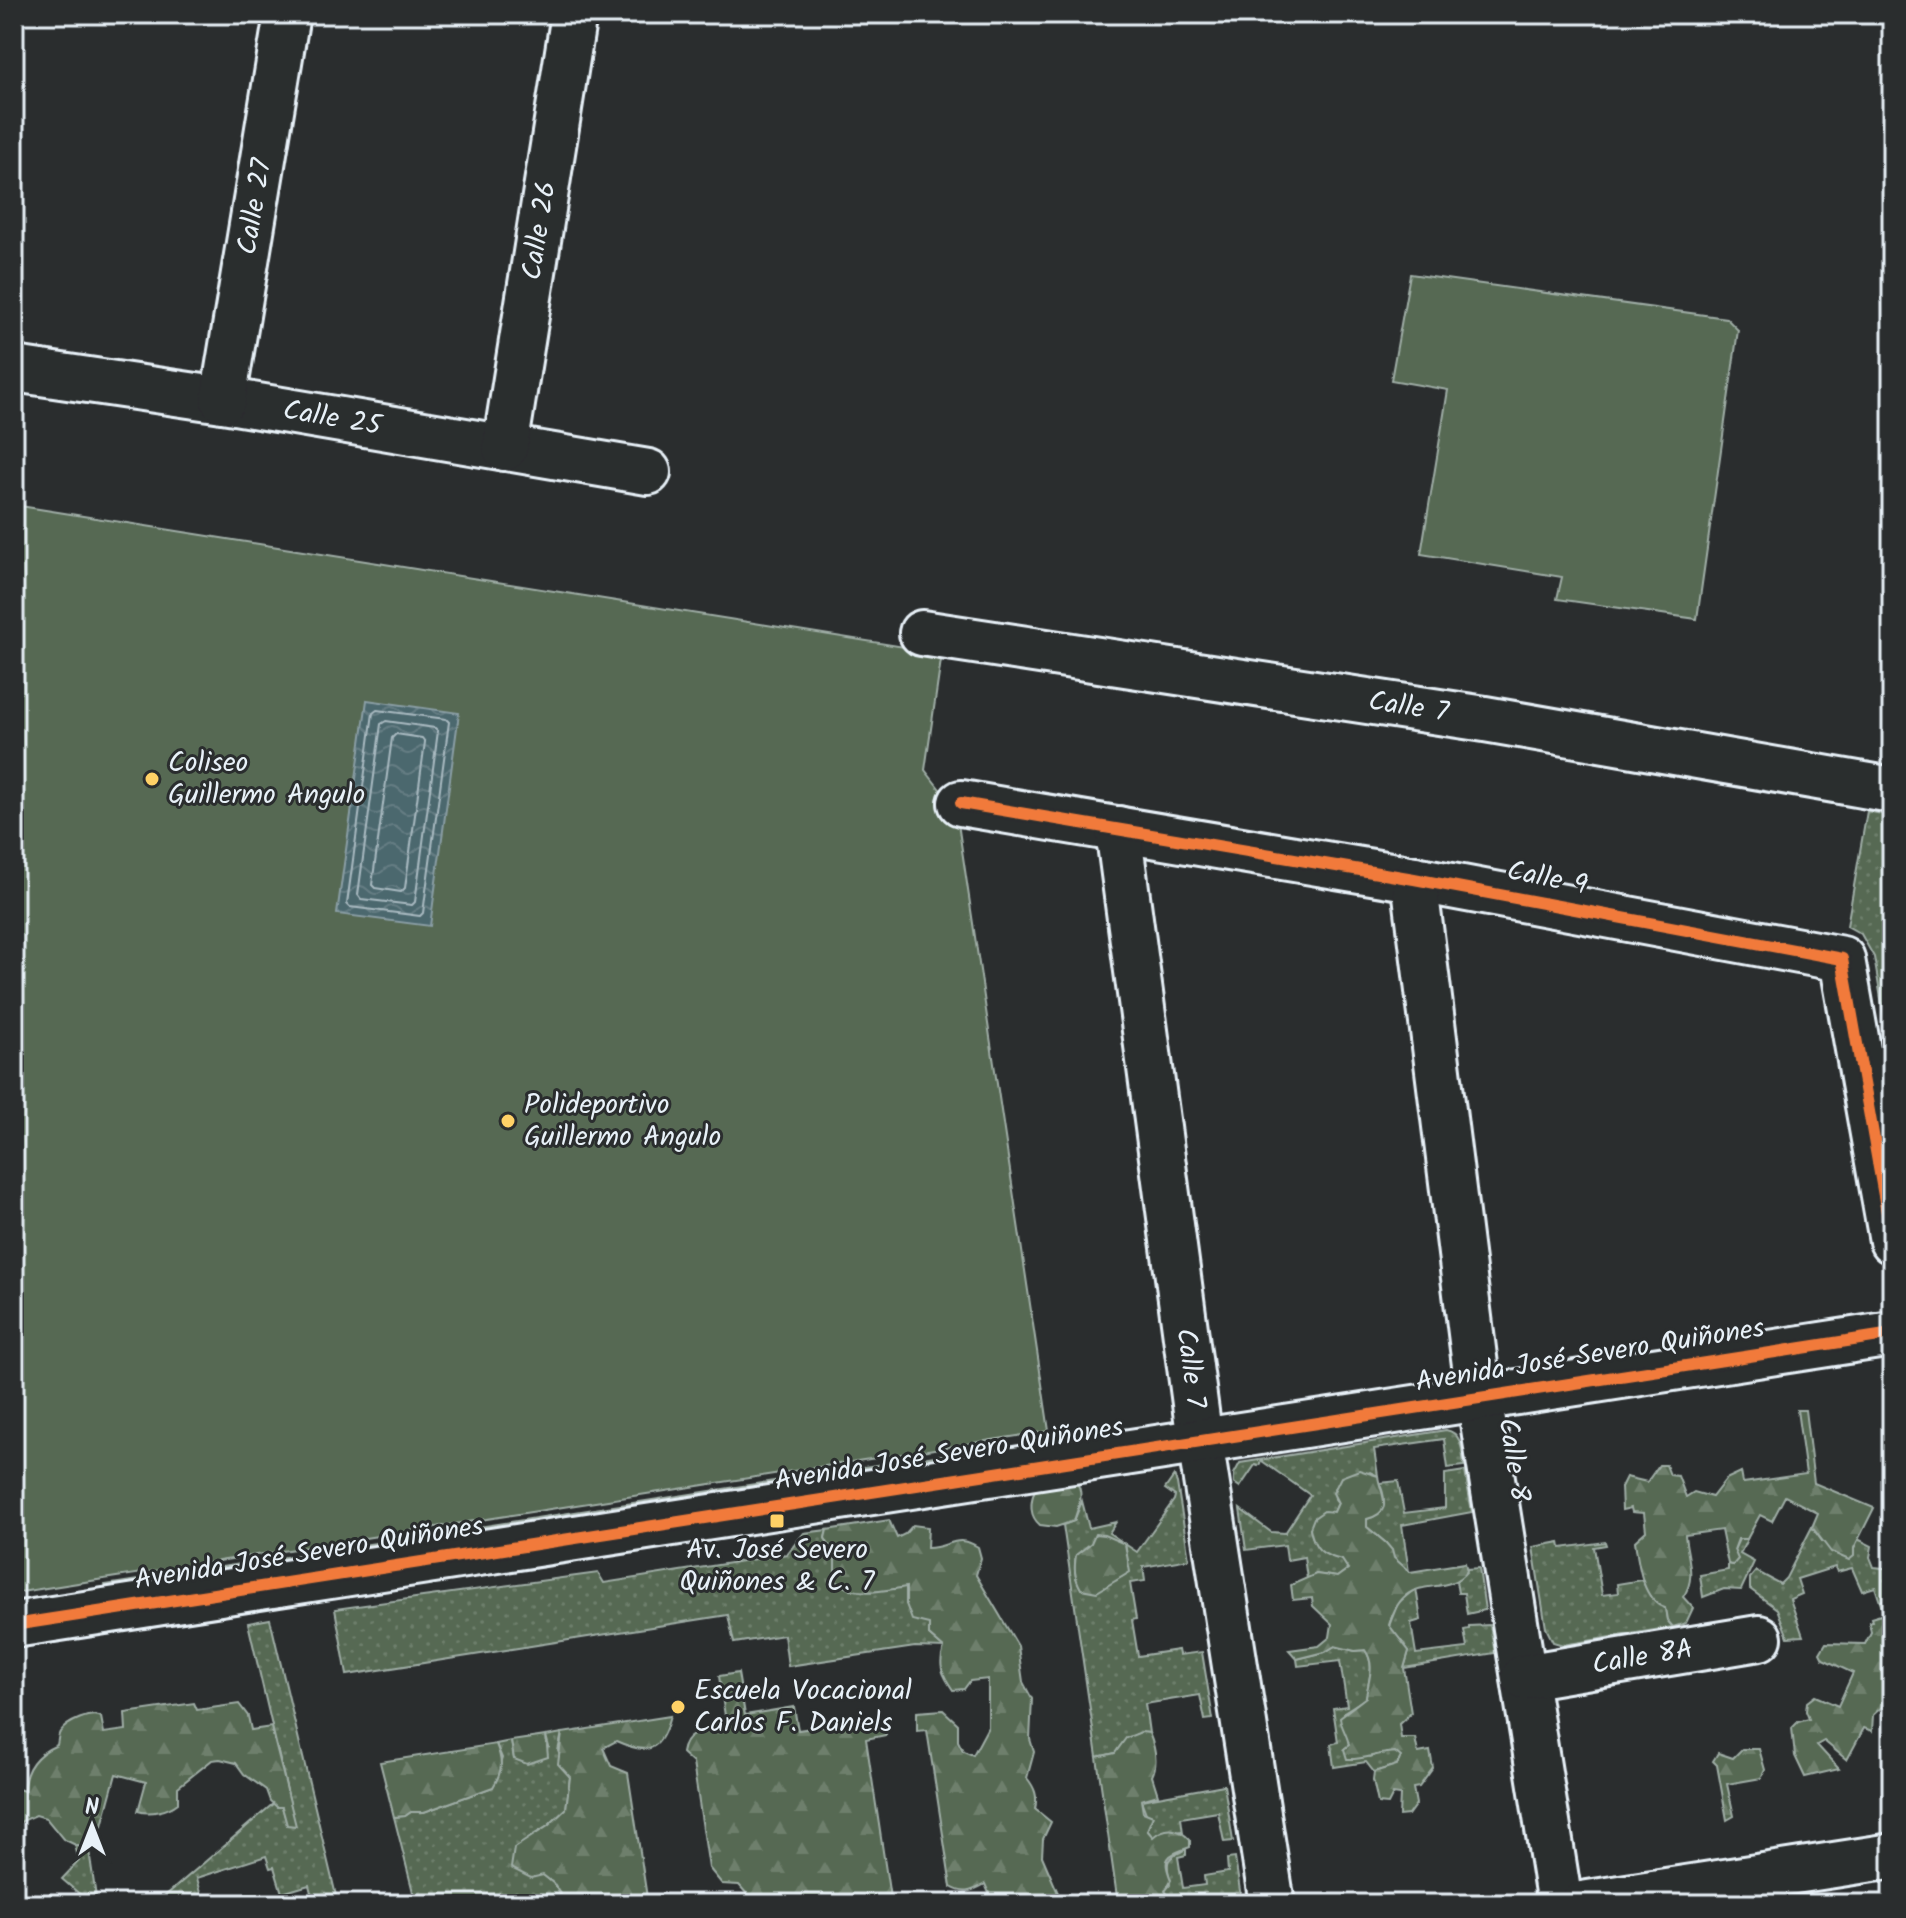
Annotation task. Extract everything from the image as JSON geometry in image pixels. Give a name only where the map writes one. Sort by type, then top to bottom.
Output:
[{"type":"street","name":"Calle 27","points":[[223,400],[287,14]]},
{"type":"street","name":"Calle 26","points":[[505,448],[574,14]]},
{"type":"street","name":"Calle 25","points":[[14,369],[223,400],[648,472]]},
{"type":"street","name":"Calle 7","points":[[922,633],[1485,719],[1892,790]]},
{"type":"street","name":"Calle 9","points":[[961,803],[1414,879],[1842,959],[1892,1241]]},
{"type":"street","name":"Calle 7","points":[[1118,829],[1200,1441],[1272,1904]]},
{"type":"street","name":"Calle 8","points":[[1414,879],[1479,1397],[1560,1904]]},
{"type":"street","name":"Avenida José Severo Quiñones","points":[[14,1625],[1892,1334]]},
{"type":"street","name":"Calle 8A","points":[[1524,1677],[1759,1638]]},
{"type":"street","points":[[1582,1904],[1892,1856]]},
{"type":"street","points":[[1763,1876],[1793,1893],[1805,1904]]},
{"type":"green space","points":[[1410,274],[1726,318],[1738,330],[1697,619],[1557,599],[1562,577],[1421,554],[1448,390],[1391,380]]},
{"type":"green space","name":"Polideportivo Guillermo Angulo","points":[[14,505],[942,653],[925,770],[956,810],[1049,1431],[14,1593]]},
{"type":"green space","points":[[1867,811],[1892,816],[1892,1064],[1874,957],[1861,934],[1847,926]]},
{"type":"green space","points":[[1797,1410],[1805,1410],[1814,1483],[1874,1508],[1854,1548],[1854,1556],[1849,1560],[1831,1552],[1812,1527],[1818,1513],[1785,1496],[1772,1521],[1760,1515],[1747,1539],[1738,1539],[1734,1550],[1738,1559],[1733,1565],[1728,1564],[1721,1530],[1685,1535],[1690,1582],[1683,1597],[1693,1608],[1686,1623],[1673,1627],[1667,1620],[1665,1608],[1651,1598],[1642,1580],[1635,1541],[1646,1531],[1644,1513],[1632,1512],[1631,1508],[1622,1510],[1621,1487],[1626,1477],[1647,1482],[1659,1465],[1666,1465],[1670,1475],[1678,1476],[1686,1497],[1694,1492],[1712,1497],[1726,1479],[1741,1472],[1743,1483],[1806,1474]]},
{"type":"green space","points":[[1446,1430],[1459,1439],[1464,1466],[1448,1468],[1444,1439],[1374,1449],[1378,1476],[1370,1472],[1334,1488],[1338,1503],[1334,1512],[1310,1528],[1320,1550],[1343,1560],[1348,1569],[1337,1577],[1316,1574],[1307,1579],[1304,1557],[1287,1560],[1285,1545],[1246,1550],[1240,1509],[1271,1532],[1285,1533],[1310,1495],[1262,1461],[1255,1465],[1240,1487],[1234,1483],[1234,1474],[1240,1463]]},
{"type":"green space","points":[[974,1450],[975,1455],[106,1590],[105,1585]]},
{"type":"green space","points":[[1359,1470],[1378,1476],[1384,1507],[1376,1516],[1367,1519],[1367,1527],[1386,1543],[1394,1558],[1410,1572],[1465,1563],[1467,1571],[1457,1580],[1415,1590],[1405,1596],[1396,1607],[1389,1625],[1409,1651],[1404,1668],[1411,1713],[1399,1724],[1401,1738],[1415,1738],[1418,1753],[1430,1751],[1433,1768],[1419,1787],[1413,1788],[1416,1804],[1408,1815],[1399,1816],[1400,1795],[1393,1794],[1388,1804],[1378,1803],[1373,1780],[1374,1772],[1397,1765],[1401,1757],[1395,1752],[1347,1759],[1344,1749],[1349,1745],[1340,1717],[1366,1697],[1371,1667],[1365,1650],[1335,1646],[1325,1652],[1297,1659],[1289,1650],[1319,1646],[1330,1637],[1332,1624],[1313,1606],[1312,1598],[1293,1600],[1291,1585],[1316,1574],[1337,1577],[1348,1569],[1342,1560],[1320,1550],[1310,1528],[1314,1518],[1324,1511],[1334,1512],[1338,1503],[1333,1493],[1341,1477]]},
{"type":"green space","points":[[1465,1471],[1472,1512],[1402,1525],[1409,1572],[1394,1558],[1386,1543],[1367,1527],[1367,1519],[1378,1514],[1383,1505],[1379,1483],[1398,1481],[1404,1513],[1445,1508],[1445,1474]]},
{"type":"green space","points":[[1174,1476],[1189,1559],[1143,1567],[1145,1581],[1130,1583],[1136,1619],[1132,1620],[1138,1656],[1178,1650],[1179,1655],[1202,1652],[1213,1719],[1205,1720],[1200,1695],[1145,1704],[1149,1733],[1130,1738],[1116,1753],[1097,1757],[1063,1525],[1074,1521],[1082,1501],[1089,1528],[1116,1522],[1109,1533],[1121,1541],[1102,1541],[1081,1551],[1076,1555],[1075,1572],[1081,1588],[1121,1577],[1129,1572],[1125,1544],[1137,1552],[1174,1500],[1175,1496],[1165,1489]]},
{"type":"green space","points":[[1075,1480],[1081,1495],[1074,1521],[1056,1527],[1040,1525],[1033,1517],[1031,1508],[1036,1487]]},
{"type":"green space","points":[[889,1520],[897,1538],[913,1525],[928,1527],[927,1548],[958,1541],[978,1547],[981,1558],[976,1575],[1018,1646],[1023,1682],[1032,1699],[1030,1739],[1034,1752],[1027,1778],[1035,1792],[1035,1809],[1051,1822],[1043,1839],[1042,1856],[1061,1904],[991,1904],[985,1884],[968,1891],[951,1887],[927,1730],[917,1731],[917,1712],[943,1710],[958,1724],[958,1741],[963,1751],[973,1755],[988,1727],[988,1679],[970,1681],[964,1689],[953,1690],[942,1670],[944,1648],[929,1635],[929,1624],[912,1620],[906,1604],[906,1587],[860,1591],[835,1580],[835,1556],[825,1538],[827,1530]]},
{"type":"green space","points":[[1812,1527],[1822,1541],[1853,1548],[1858,1539],[1872,1546],[1870,1557],[1874,1567],[1892,1569],[1892,1595],[1880,1602],[1875,1587],[1862,1591],[1852,1568],[1837,1572],[1835,1567],[1797,1579],[1802,1594],[1790,1599],[1803,1636],[1788,1637],[1777,1609],[1750,1589],[1750,1578],[1756,1571],[1780,1584]]},
{"type":"green space","points":[[827,1530],[825,1538],[835,1556],[906,1587],[906,1604],[930,1624],[929,1635],[944,1648],[915,1647],[788,1666],[784,1635],[734,1643],[728,1615],[347,1675],[335,1609],[598,1573],[604,1583],[787,1554],[804,1533]]},
{"type":"green space","points":[[1095,1534],[1125,1544],[1130,1572],[1097,1592],[1081,1589],[1075,1568],[1076,1555],[1091,1543]]},
{"type":"green space","points":[[1739,1539],[1747,1539],[1740,1554],[1754,1562],[1741,1590],[1724,1589],[1703,1597],[1700,1575],[1728,1570],[1728,1564],[1733,1565]]},
{"type":"green space","points":[[1560,1542],[1561,1548],[1605,1542],[1606,1545],[1594,1547],[1602,1595],[1618,1593],[1617,1584],[1641,1580],[1654,1600],[1665,1607],[1667,1620],[1673,1627],[1563,1645],[1553,1642],[1546,1628],[1533,1547]]},
{"type":"green space","points":[[1479,1568],[1485,1610],[1467,1614],[1464,1593],[1458,1593],[1456,1581],[1466,1569]]},
{"type":"green space","points":[[1416,1588],[1421,1620],[1411,1623],[1416,1654],[1467,1648],[1464,1630],[1469,1626],[1490,1625],[1495,1653],[1404,1668],[1409,1651],[1389,1626],[1398,1603]]},
{"type":"green space","points":[[1890,1595],[1892,1698],[1873,1715],[1872,1731],[1864,1728],[1847,1760],[1824,1741],[1817,1745],[1839,1769],[1805,1777],[1795,1756],[1792,1728],[1798,1722],[1809,1719],[1807,1702],[1815,1696],[1838,1706],[1853,1673],[1823,1659],[1820,1653],[1826,1643],[1865,1644],[1871,1632],[1871,1618],[1884,1614],[1880,1602]]},
{"type":"green space","points":[[270,1619],[338,1904],[314,1904],[309,1885],[282,1893],[274,1867],[270,1868],[266,1856],[197,1878],[204,1904],[174,1904],[165,1896],[274,1803],[277,1807],[282,1806],[285,1817],[295,1825],[248,1623]]},
{"type":"green space","points":[[1335,1646],[1365,1650],[1371,1667],[1366,1698],[1344,1712],[1349,1745],[1344,1749],[1370,1757],[1395,1752],[1402,1757],[1397,1765],[1374,1772],[1366,1762],[1334,1767],[1331,1744],[1338,1742],[1333,1708],[1347,1706],[1340,1661],[1298,1666],[1297,1659],[1325,1652]]},
{"type":"green space","points":[[738,1673],[745,1715],[794,1707],[798,1730],[878,1718],[886,1725],[886,1735],[866,1739],[891,1904],[756,1904],[739,1885],[722,1884],[709,1868],[693,1763],[682,1753],[692,1735],[727,1729],[719,1676]]},
{"type":"green space","points":[[194,1703],[197,1710],[239,1704],[248,1716],[251,1730],[271,1727],[296,1826],[287,1825],[282,1807],[270,1801],[266,1790],[244,1774],[236,1763],[220,1759],[212,1760],[178,1787],[178,1803],[153,1812],[138,1811],[146,1782],[116,1774],[100,1833],[82,1848],[63,1839],[46,1818],[36,1815],[22,1821],[14,1830],[14,1783],[24,1791],[26,1775],[33,1763],[57,1745],[60,1732],[68,1725],[86,1716],[97,1716],[101,1717],[104,1733],[126,1730],[125,1713]]},
{"type":"green space","points":[[670,1716],[662,1737],[652,1747],[637,1748],[616,1741],[603,1748],[611,1766],[628,1773],[648,1904],[576,1904],[571,1898],[562,1897],[543,1875],[531,1878],[511,1868],[514,1848],[548,1826],[566,1809],[570,1777],[558,1764],[562,1733]]},
{"type":"green space","points":[[1141,1732],[1149,1733],[1156,1760],[1152,1776],[1158,1795],[1141,1800],[1143,1812],[1153,1816],[1147,1830],[1153,1837],[1163,1831],[1176,1830],[1190,1840],[1190,1847],[1171,1855],[1167,1862],[1171,1880],[1165,1891],[1175,1904],[1118,1904],[1097,1757],[1115,1753],[1126,1738]]},
{"type":"green space","points":[[562,1733],[558,1751],[570,1777],[566,1809],[530,1837],[543,1875],[562,1896],[571,1898],[576,1904],[416,1904],[394,1817],[424,1812],[493,1787],[502,1758],[496,1744],[511,1741],[514,1759],[549,1747],[546,1736]]},
{"type":"green space","points":[[546,1736],[548,1757],[527,1764],[514,1759],[511,1741]]},
{"type":"green space","points":[[496,1744],[501,1766],[493,1787],[424,1812],[394,1817],[380,1762]]},
{"type":"green space","points":[[1742,1749],[1759,1749],[1765,1770],[1761,1778],[1727,1784],[1734,1816],[1727,1820],[1717,1765],[1713,1761],[1718,1753],[1733,1758]]},
{"type":"green space","points":[[1224,1785],[1233,1841],[1224,1842],[1218,1812],[1181,1818],[1183,1833],[1153,1838],[1147,1830],[1150,1824],[1141,1800]]},
{"type":"green space","points":[[88,1844],[96,1897],[91,1904],[62,1879],[79,1861],[75,1845],[82,1848]]},
{"type":"green space","points":[[1186,1849],[1186,1855],[1178,1857],[1183,1888],[1205,1885],[1204,1876],[1228,1872],[1227,1859],[1235,1858],[1242,1904],[1175,1904],[1165,1891],[1170,1885],[1168,1863],[1173,1856]]},
{"type":"water","points":[[367,700],[459,713],[430,926],[337,914]]},
{"type":"cycle path","points":[[961,803],[1414,879],[1842,959],[1892,1241]]},
{"type":"cycle path","points":[[14,1625],[1892,1334]]},
{"type":"place","name":"Coliseo Guillermo Angulo","points":[[152,779]]},
{"type":"place","name":"Polideportivo Guillermo Angulo","points":[[508,1121]]},
{"type":"place","name":"Av. José Severo Quiñones & C. 7","points":[[777,1521]]},
{"type":"place","name":"Escuela Vocacional Carlos F. Daniels","points":[[678,1707]]}]
